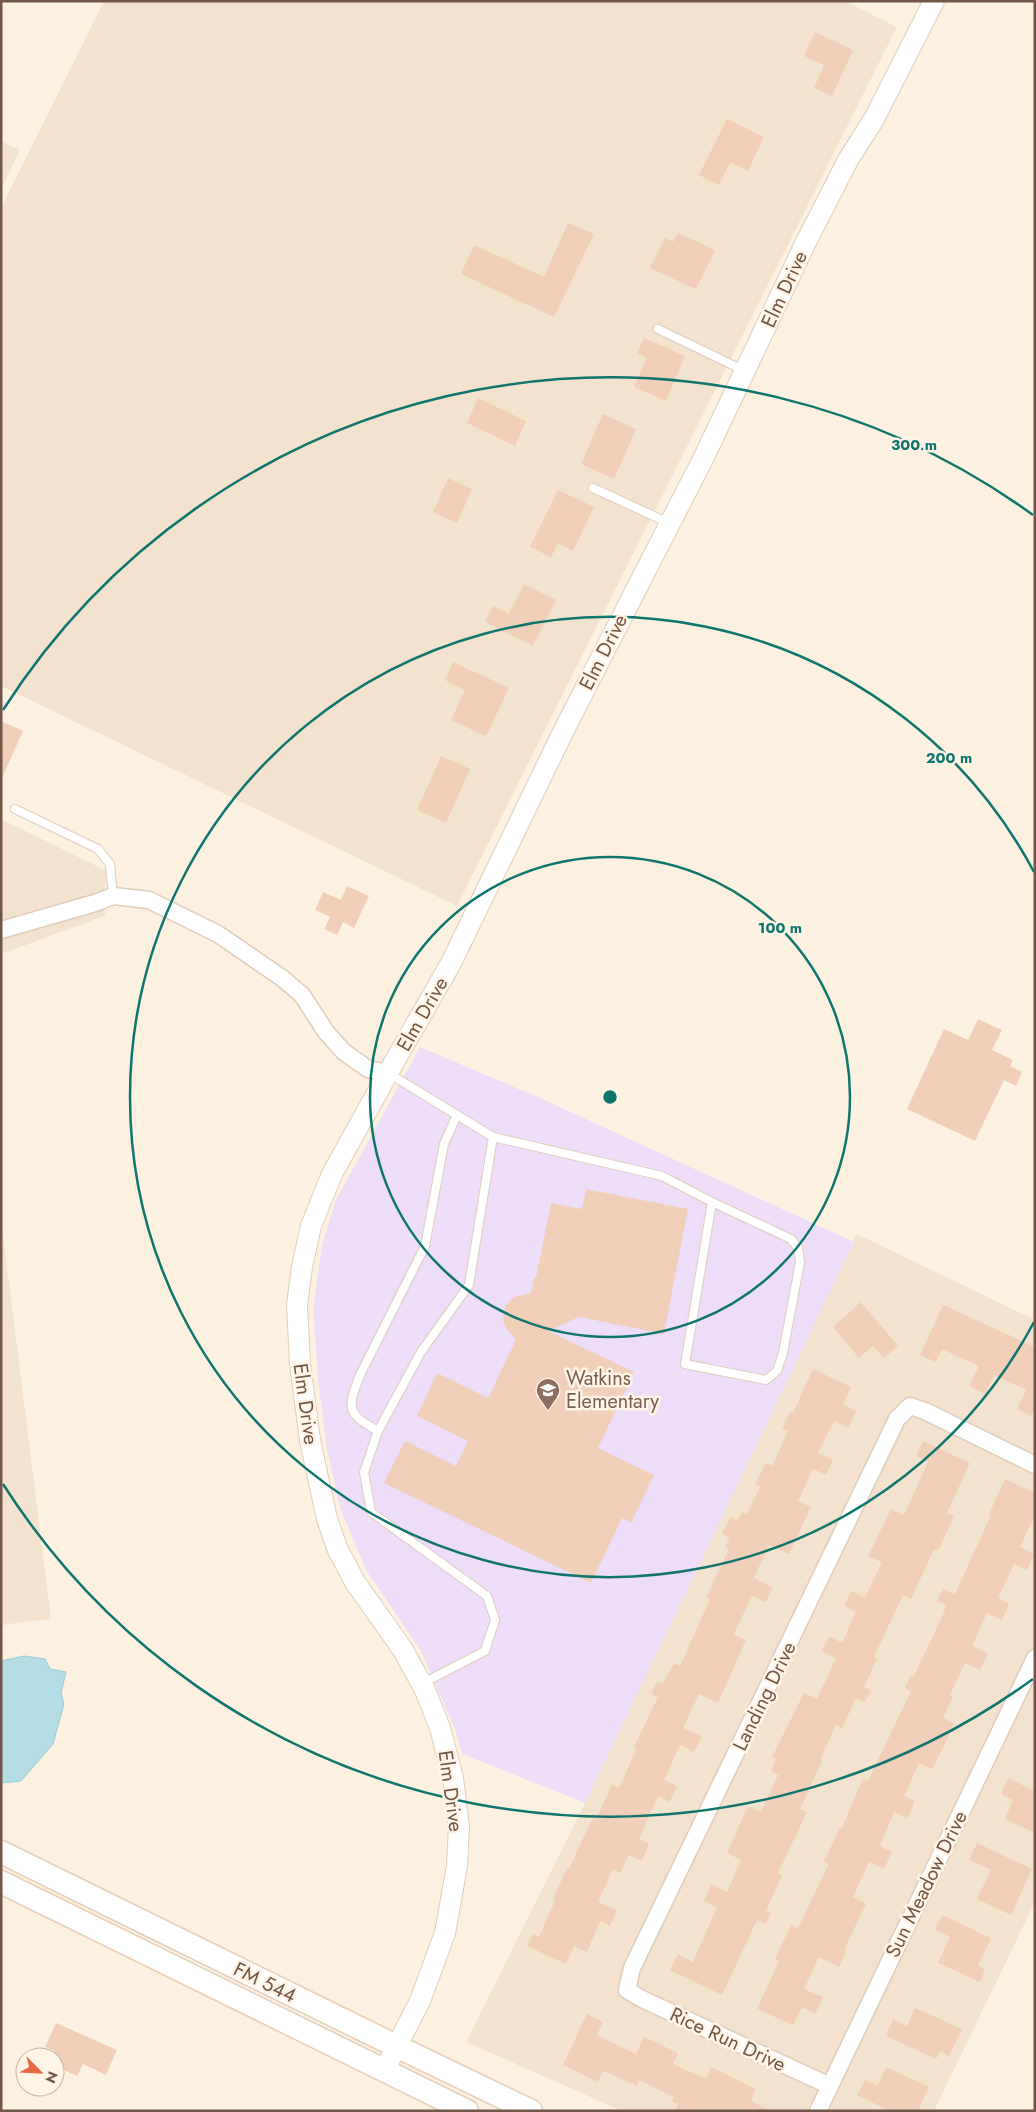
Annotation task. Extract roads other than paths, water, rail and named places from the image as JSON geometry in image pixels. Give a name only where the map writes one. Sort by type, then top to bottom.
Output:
[{"type":"main road","name":"FM 544","points":[[1,1852],[531,2111]]},
{"type":"main road","name":"FM 544","points":[[1,1882],[467,2111]]},
{"type":"street","name":"Elm Drive","points":[[384,2071],[420,2001],[445,1933],[457,1866],[459,1827],[453,1778],[440,1728],[422,1684],[403,1650],[355,1582],[337,1548],[327,1519],[310,1440],[300,1364],[298,1305],[302,1266],[310,1226],[332,1174],[451,963],[565,728],[704,457],[805,244],[848,160],[874,119],[934,1]]},
{"type":"street","points":[[1,930],[96,903],[113,896],[149,900],[218,934],[282,978],[302,995],[326,1032],[344,1052],[368,1069],[388,1072]]},
{"type":"street","name":"Landing Drive","points":[[628,1990],[632,1968],[897,1419],[910,1406],[1035,1465]]},
{"type":"street","name":"Sun Meadow Drive","points":[[818,2111],[1035,1658]]},
{"type":"street","name":"Rice Run Drive","points":[[628,1990],[642,1999],[830,2086]]},
{"type":"lane","points":[[658,329],[745,371]]},
{"type":"lane","points":[[592,488],[669,523]]},
{"type":"lane","points":[[15,808],[98,849],[110,864],[113,896]]},
{"type":"lane","points":[[388,1072],[493,1137],[662,1176],[791,1239],[798,1248],[800,1262],[783,1353],[777,1371],[766,1380],[685,1364],[712,1202]]},
{"type":"lane","points":[[378,1431],[355,1418],[351,1408],[353,1394],[360,1375],[425,1246],[444,1144],[457,1115]]},
{"type":"lane","points":[[422,1684],[485,1651],[495,1620],[487,1596],[371,1512],[364,1472],[378,1431],[421,1352],[469,1285],[493,1137]]},
{"type":"water","points":[[24,1656],[45,1659],[50,1669],[66,1672],[61,1693],[64,1704],[53,1744],[21,1781],[1,1783],[1,1661]]},
{"type":"place","name":"Watkins Elementary","points":[[548,1411]]}]
